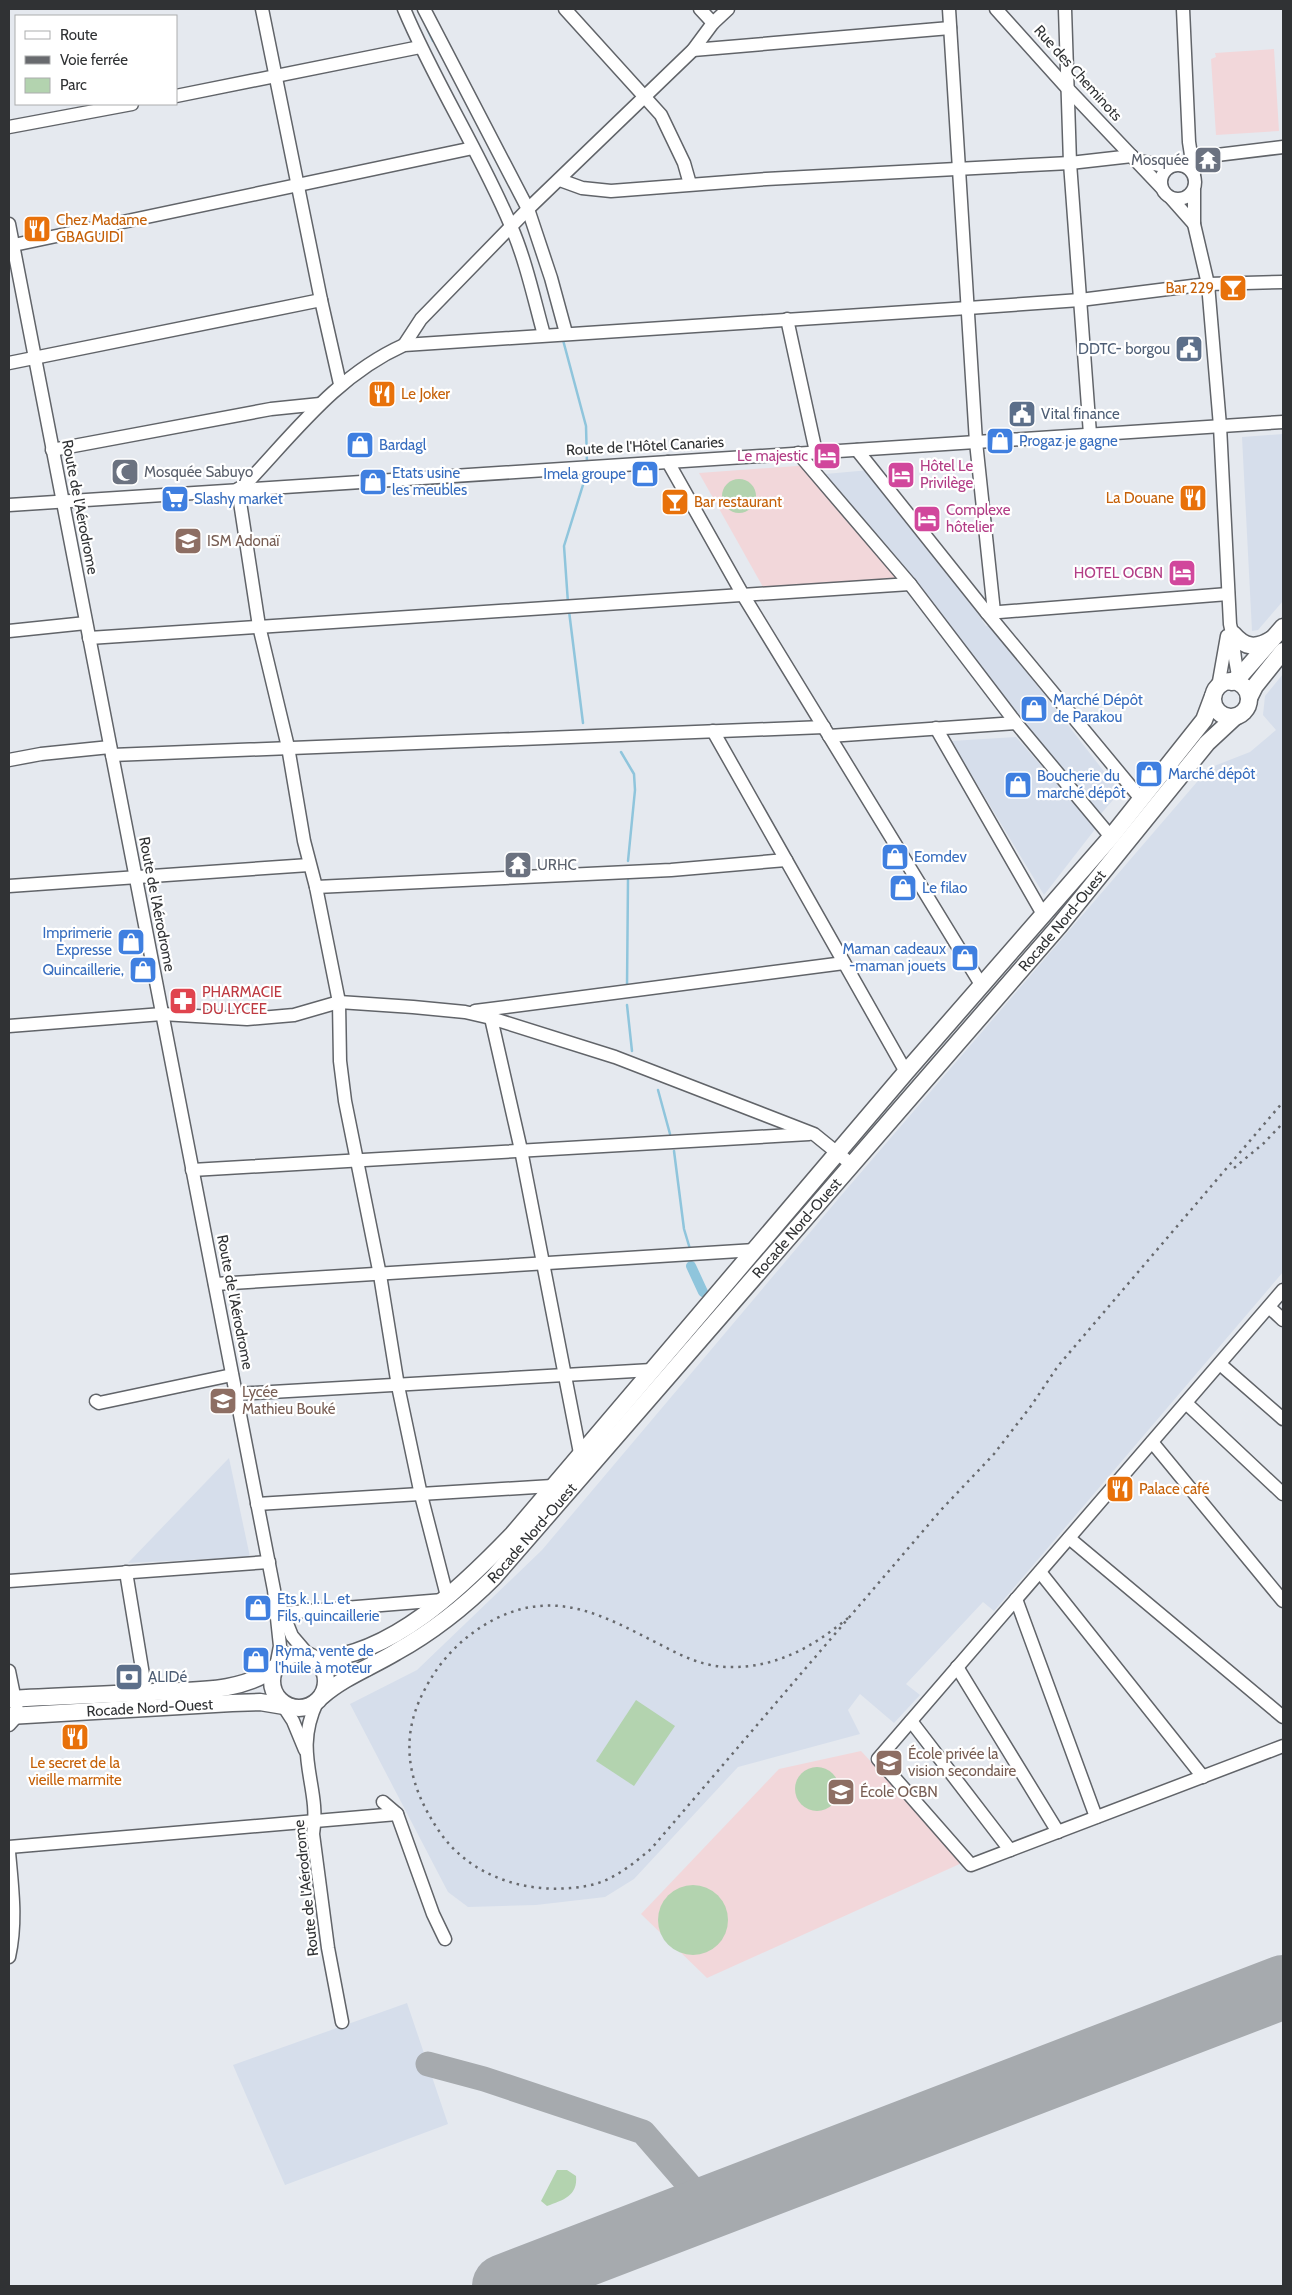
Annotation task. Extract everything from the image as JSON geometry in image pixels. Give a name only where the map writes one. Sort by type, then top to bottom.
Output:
[{"type":"main road","points":[[1231,629],[1242,644],[1253,647],[1280,639]]},
{"type":"main road","name":"Rocade Nord-Ouest","points":[[1232,687],[1255,686],[1280,639]]},
{"type":"main road","name":"Rocade Nord-Ouest","points":[[319,1699],[344,1680],[393,1654],[439,1625],[494,1577],[845,1159],[906,1072],[1112,837],[1232,687],[1280,639]]},
{"type":"main road","points":[[1232,687],[1216,710],[1225,716],[1235,717]]},
{"type":"main road","name":"Rocade Nord-Ouest","points":[[313,1659],[347,1656],[369,1648],[406,1627],[445,1598],[494,1553],[755,1250],[845,1159],[1059,926],[1207,743],[1235,717],[1244,712],[1232,687]]},
{"type":"main road","points":[[299,1654],[313,1659],[323,1669],[326,1679],[319,1699],[307,1707],[285,1704],[272,1685],[276,1667],[288,1656],[299,1654]]},
{"type":"main road","name":"Rocade Nord-Ouest","points":[[11,1699],[146,1693],[237,1685],[257,1679],[276,1667]]},
{"type":"main road","name":"Rocade Nord-Ouest","points":[[12,1719],[238,1702],[285,1704]]},
{"type":"street","points":[[262,9],[320,300],[340,384]]},
{"type":"street","points":[[404,9],[420,48],[442,86],[512,226],[528,273],[544,335]]},
{"type":"street","points":[[424,9],[528,210],[551,278],[566,333]]},
{"type":"street","points":[[565,9],[661,115],[674,139],[690,184]]},
{"type":"street","points":[[700,9],[713,23]]},
{"type":"street","points":[[404,345],[421,319],[528,210],[693,50],[713,23],[728,9]]},
{"type":"street","points":[[949,9],[976,442],[991,613]]},
{"type":"street","name":"Rue des Cheminots","points":[[996,9],[1067,88],[1161,187]]},
{"type":"street","points":[[1065,9],[1070,163],[1090,434]]},
{"type":"street","points":[[1183,9],[1189,142],[1196,185],[1194,190],[1194,224],[1208,284],[1220,426],[1228,594],[1234,656],[1232,687]]},
{"type":"street","points":[[693,50],[950,28]]},
{"type":"street","points":[[178,96],[420,48]]},
{"type":"street","points":[[9,127],[127,105]]},
{"type":"street","points":[[1189,142],[1172,166],[1164,172],[1161,179],[1161,187],[1194,224]]},
{"type":"street","points":[[1192,158],[1283,147]]},
{"type":"street","points":[[11,245],[472,148]]},
{"type":"street","points":[[560,180],[582,188],[610,191],[690,184],[960,170],[1133,158],[1172,166],[1182,165],[1189,168],[1194,174]]},
{"type":"street","points":[[1171,198],[1180,200],[1188,197],[1194,190]]},
{"type":"street","name":"Route de l'Aérodrome","points":[[9,224],[11,245],[274,1590],[280,1646],[276,1667]]},
{"type":"street","points":[[283,1613],[445,1598],[420,1495],[398,1386],[380,1275],[357,1162],[340,1061],[340,1002],[316,887],[309,865],[288,747],[260,626],[238,489],[245,485],[340,384],[380,356],[404,345],[1080,300],[1208,284],[1283,282]]},
{"type":"street","points":[[9,363],[320,300]]},
{"type":"street","points":[[786,319],[816,452]]},
{"type":"street","points":[[52,450],[271,410],[320,404]]},
{"type":"street","name":"Route de l'Hôtel Canaries","points":[[9,505],[574,466],[597,467],[1283,422]]},
{"type":"street","points":[[857,450],[1141,799]]},
{"type":"street","points":[[798,454],[910,584],[1016,723],[1112,837]]},
{"type":"street","points":[[668,462],[743,595],[982,986]]},
{"type":"street","points":[[89,638],[910,584]]},
{"type":"street","points":[[991,613],[1228,594]]},
{"type":"street","points":[[9,631],[86,623]]},
{"type":"street","points":[[1231,629],[1232,687]]},
{"type":"street","points":[[9,760],[41,754],[111,751],[288,747],[713,731],[827,731],[936,728],[1016,723]]},
{"type":"street","points":[[936,728],[1044,916]]},
{"type":"street","points":[[713,731],[906,1072]]},
{"type":"street","points":[[316,887],[671,870],[786,860]]},
{"type":"street","points":[[9,886],[309,865]]},
{"type":"street","points":[[465,1012],[844,963]]},
{"type":"street","points":[[9,1026],[162,1014],[247,1019],[294,1016],[340,1002],[465,1012],[491,1018],[632,1063],[814,1134],[845,1159]]},
{"type":"street","points":[[491,1018],[521,1150],[580,1453]]},
{"type":"street","points":[[192,1170],[357,1162],[521,1150],[814,1134]]},
{"type":"street","points":[[214,1284],[755,1250]]},
{"type":"street","points":[[1283,1290],[878,1759],[972,1865],[1283,1746]]},
{"type":"street","points":[[1269,1307],[1283,1320]]},
{"type":"street","points":[[1220,1364],[1283,1419]]},
{"type":"street","points":[[236,1394],[652,1370]]},
{"type":"street","points":[[96,1401],[99,1403],[232,1375]]},
{"type":"street","points":[[1186,1403],[1283,1494]]},
{"type":"street","points":[[1152,1442],[1283,1601]]},
{"type":"street","points":[[257,1504],[552,1486]]},
{"type":"street","points":[[1069,1538],[1283,1716]]},
{"type":"street","points":[[9,1581],[268,1562]]},
{"type":"street","points":[[126,1572],[146,1693]]},
{"type":"street","points":[[1040,1572],[1202,1777]]},
{"type":"street","name":"Route de l'Aérodrome","points":[[274,1590],[292,1636],[313,1659]]},
{"type":"street","points":[[1016,1599],[1096,1817]]},
{"type":"street","points":[[958,1667],[1058,1832]]},
{"type":"street","points":[[9,1671],[12,1719]]},
{"type":"street","name":"Route de l'Aérodrome","points":[[305,1750],[308,1721],[319,1699]]},
{"type":"street","name":"Route de l'Aérodrome","points":[[285,1704],[305,1750],[316,1820],[313,1834],[328,1948],[342,2022]]},
{"type":"street","points":[[911,1721],[1010,1850]]},
{"type":"street","points":[[383,1802],[396,1814],[433,1914],[445,1939]]},
{"type":"street","points":[[9,1847],[396,1814]]},
{"type":"street","points":[[9,1852],[10,1872],[14,1890],[13,1930],[9,1957]]},
{"type":"shaded area","points":[[1274,49],[1279,131],[1216,135],[1211,59],[1216,57],[1215,53]]},
{"type":"shaded area","points":[[1283,434],[1283,601],[1258,630],[1252,631],[1242,437]]},
{"type":"shaded area","points":[[811,465],[900,579],[763,587],[699,473]]},
{"type":"shaded area","name":"Marché Dépôt de Parakou","points":[[870,470],[982,615],[982,620],[986,626],[991,626],[1120,792],[1099,816],[825,474]]},
{"type":"shaded area","points":[[1283,674],[1283,1272],[994,1611],[983,1602],[906,1684],[920,1695],[894,1723],[860,1694],[848,1710],[860,1734],[738,1767],[634,1879],[605,1897],[536,1905],[468,1907],[448,1892],[350,1704],[417,1670],[542,1550],[839,1198],[1209,768],[1250,752],[1276,730],[1263,715],[1265,696]]},
{"type":"shaded area","name":"Boucherie du marché dépôt","points":[[1016,737],[1096,828],[1044,895],[951,741]]},
{"type":"shaded area","points":[[229,1458],[250,1557],[128,1563]]},
{"type":"shaded area","points":[[861,1751],[964,1862],[707,1978],[641,1914],[779,1769]]},
{"type":"shaded area","points":[[407,2003],[448,2124],[285,2185],[233,2065]]},
{"type":"green space","points":[[739,479],[751,484],[756,496],[751,508],[739,513],[727,508],[722,496],[727,484]]},
{"type":"green space","points":[[636,1700],[675,1726],[634,1786],[596,1761]]},
{"type":"green space","points":[[817,1767],[829,1771],[835,1777],[839,1789],[835,1801],[829,1807],[817,1811],[805,1807],[799,1801],[795,1789],[799,1777],[805,1771]]},
{"type":"green space","points":[[700,1885],[713,1891],[722,1900],[726,1906],[728,1920],[726,1934],[718,1945],[707,1953],[686,1955],[679,1953],[668,1945],[660,1934],[658,1913],[660,1906],[668,1895],[679,1887]]},
{"type":"green space","points":[[557,2170],[567,2170],[576,2176],[575,2188],[572,2193],[559,2202],[547,2206],[541,2201]]},
{"type":"waterway","points":[[427,28],[433,41]]},
{"type":"waterway","points":[[563,340],[586,426],[587,464]]},
{"type":"waterway","points":[[568,603],[564,546],[587,472]]},
{"type":"waterway","points":[[569,611],[583,723]]},
{"type":"waterway","points":[[621,752],[634,774],[635,790],[628,861]]},
{"type":"waterway","points":[[627,987],[628,880]]},
{"type":"waterway","points":[[627,1005],[632,1051]]},
{"type":"waterway","points":[[658,1090],[670,1134]]},
{"type":"waterway","points":[[674,1151],[684,1229],[690,1249]]},
{"type":"waterway","points":[[691,1266],[703,1292]]},
{"type":"taxiway","points":[[428,2064],[484,2079],[643,2132],[709,2208]]},
{"type":"runway","points":[[504,2286],[1283,1987]]},
{"type":"railway","points":[[848,1618],[821,1638],[793,1654],[762,1664],[729,1667],[720,1667],[695,1661],[622,1626],[583,1610],[562,1606],[542,1606],[520,1609],[497,1618],[485,1624],[454,1648],[430,1679],[416,1709],[409,1745],[410,1763],[420,1797],[439,1831],[453,1848],[469,1862],[487,1873],[506,1881],[527,1886],[548,1889],[570,1888],[599,1883],[616,1875],[651,1849],[941,1510],[994,1454],[1031,1406],[1058,1366],[1283,1102]]},
{"type":"railway","points":[[1234,1168],[1264,1143],[1283,1123]]},
{"type":"place","name":"Mosquée","points":[[1208,160]]},
{"type":"place","name":"Chez Madame GBAGUIDI","points":[[37,229]]},
{"type":"place","name":"Bar 229","points":[[1233,288]]},
{"type":"place","name":"DDTC- borgou","points":[[1189,349]]},
{"type":"place","name":"Le Joker","points":[[382,394]]},
{"type":"place","name":"Vital finance","points":[[1022,414]]},
{"type":"place","name":"Progaz je gagne","points":[[1000,441]]},
{"type":"place","name":"Bardagl","points":[[360,445]]},
{"type":"place","name":"Le majestic","points":[[827,456]]},
{"type":"place","name":"Mosquée Sabuyo","points":[[125,472]]},
{"type":"place","name":"Imela groupe","points":[[645,474]]},
{"type":"place","name":"Hôtel Le Privilège","points":[[901,475]]},
{"type":"place","name":"Etats usine les meubles","points":[[373,482]]},
{"type":"place","name":"La Douane","points":[[1193,498]]},
{"type":"place","name":"Slashy market","points":[[175,499]]},
{"type":"place","name":"Bar restaurant","points":[[675,502]]},
{"type":"place","name":"Complexe hôtelier","points":[[927,519]]},
{"type":"place","name":"ISM Adonaï","points":[[188,541]]},
{"type":"place","name":"HOTEL OCBN","points":[[1182,573]]},
{"type":"place","name":"Marché Dépôt de Parakou","points":[[1034,709]]},
{"type":"place","name":"Marché dépôt","points":[[1149,774]]},
{"type":"place","name":"Boucherie du marché dépôt","points":[[1018,785]]},
{"type":"place","name":"Eomdev","points":[[895,857]]},
{"type":"place","name":"URHC","points":[[518,865]]},
{"type":"place","name":"Le filao","points":[[903,888]]},
{"type":"place","name":"Imprimerie Expresse","points":[[131,942]]},
{"type":"place","name":"Maman cadeaux -maman jouets","points":[[965,958]]},
{"type":"place","name":"Quincaillerie,","points":[[143,970]]},
{"type":"place","name":"PHARMACIE DU LYCEE","points":[[183,1001]]},
{"type":"place","name":"Lycée Mathieu Bouké","points":[[223,1401]]},
{"type":"place","name":"Palace café","points":[[1120,1489]]},
{"type":"place","name":"Ets k. I. L. et Fils, quincaillerie","points":[[258,1608]]},
{"type":"place","name":"Ryma, vente de l'huile à moteur","points":[[256,1660]]},
{"type":"place","name":"ALIDé","points":[[129,1677]]},
{"type":"place","name":"Le secret de la vieille marmite","points":[[75,1737]]},
{"type":"place","name":"École privée la vision secondaire","points":[[889,1763]]},
{"type":"place","name":"École OCBN","points":[[841,1792]]}]
